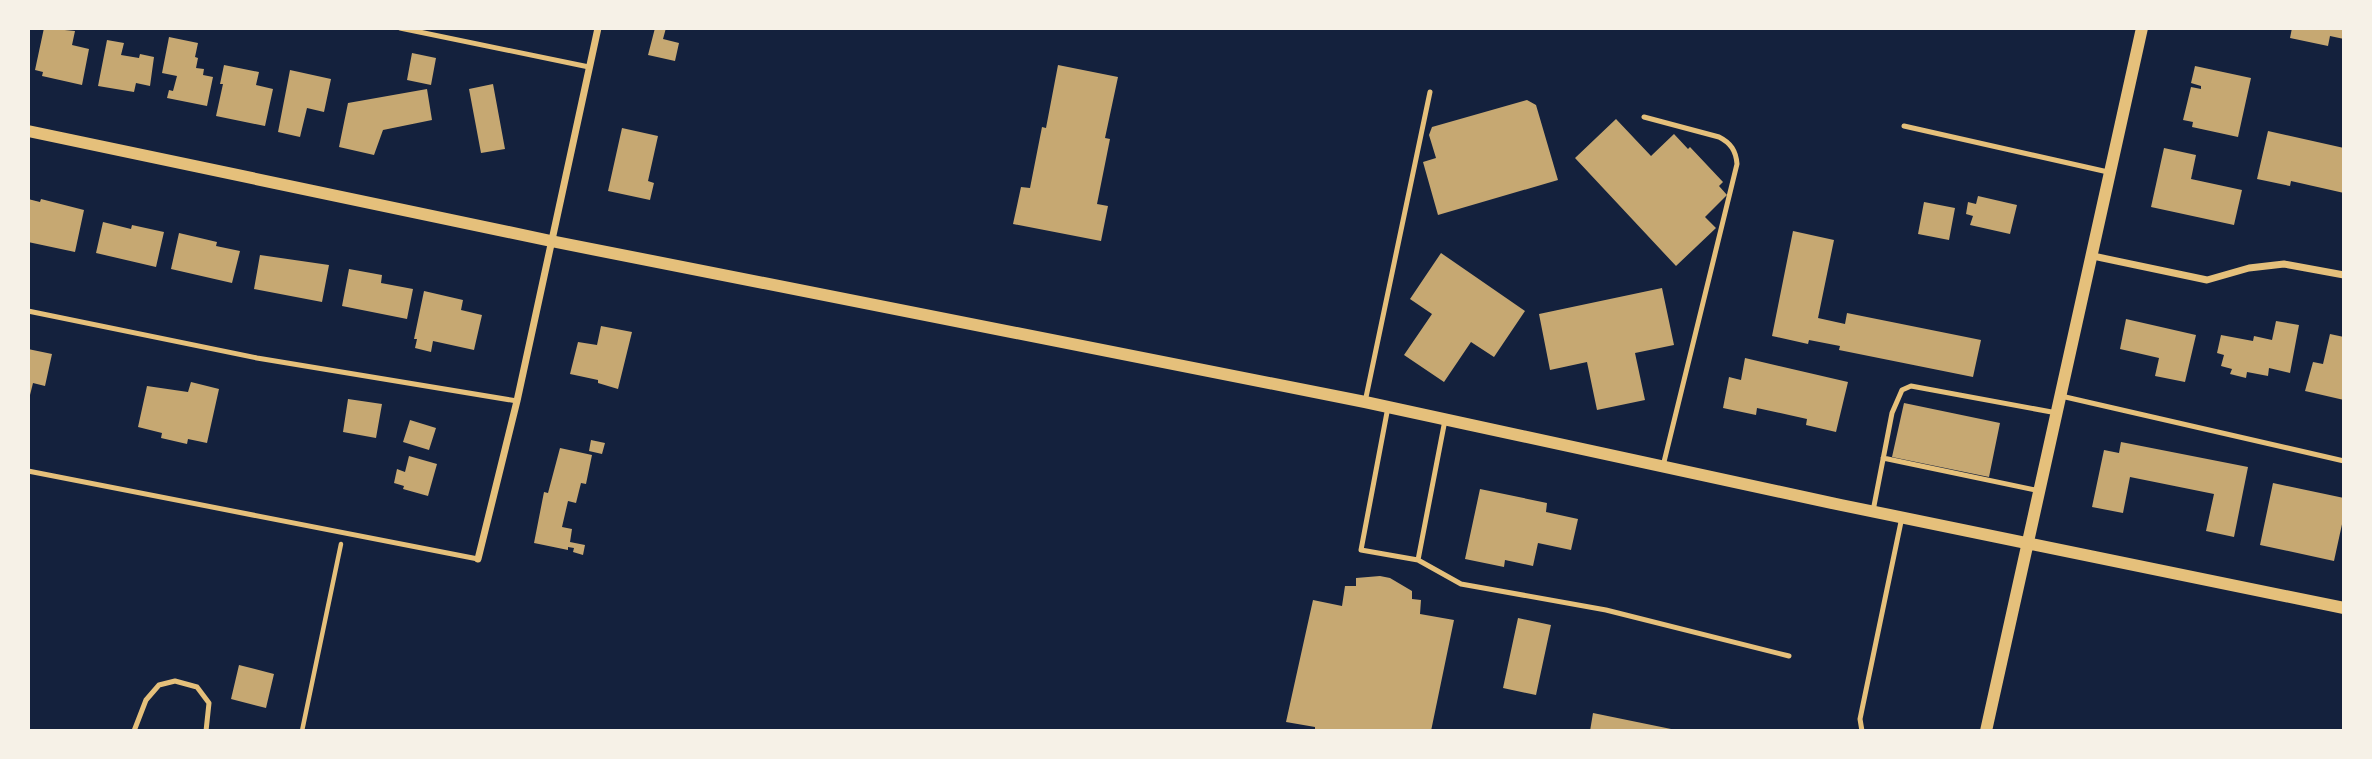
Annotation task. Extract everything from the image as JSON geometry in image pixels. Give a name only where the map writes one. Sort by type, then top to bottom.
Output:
[{"type":"street","points":[[478,559],[517,401],[598,28]]},
{"type":"street","points":[[1986,731],[2112,173],[2142,28]]},
{"type":"street","points":[[28,131],[551,241],[1365,402],[2344,608]]},
{"type":"street","points":[[2093,256],[2207,280],[2249,268],[2284,264],[2344,275]]},
{"type":"lane","points":[[400,28],[589,67]]},
{"type":"lane","points":[[1365,402],[1430,92]]},
{"type":"lane","points":[[1644,117],[1724,139],[1734,149],[1737,164],[1663,466]]},
{"type":"lane","points":[[1904,126],[2112,173]]},
{"type":"lane","points":[[28,311],[257,358],[517,401]]},
{"type":"lane","points":[[1873,511],[1892,413],[1902,390],[1911,386],[2057,413]]},
{"type":"lane","points":[[2061,396],[2344,461]]},
{"type":"lane","points":[[1388,407],[1361,550],[1418,560],[1461,584],[1606,610],[1789,656]]},
{"type":"lane","points":[[1418,560],[1445,419]]},
{"type":"lane","points":[[1882,458],[2040,491]]},
{"type":"lane","points":[[28,471],[478,559]]},
{"type":"lane","points":[[1862,731],[1860,719],[1902,517]]},
{"type":"lane","points":[[134,731],[146,700],[159,685],[175,681],[197,687],[208,703],[206,731]]},
{"type":"path","points":[[302,731],[343,533]]},
{"type":"building","points":[[44,28],[75,31],[72,45],[89,49],[82,85],[42,76],[43,72],[35,70]]},
{"type":"building","points":[[655,28],[666,28],[663,39],[679,43],[675,61],[648,55]]},
{"type":"building","points":[[2292,28],[2344,28],[2344,39],[2330,36],[2328,46],[2290,38]]},
{"type":"building","points":[[169,37],[198,43],[196,68],[204,69],[203,75],[213,77],[207,106],[167,98],[169,90],[173,91],[177,76],[162,73]]},
{"type":"building","points":[[107,40],[124,43],[121,55],[139,58],[140,54],[154,57],[150,86],[136,83],[134,92],[98,86]]},
{"type":"building","points":[[412,53],[436,58],[431,85],[407,80]]},
{"type":"building","points":[[224,65],[259,72],[256,85],[273,89],[265,126],[216,116]]},
{"type":"building","points":[[1058,65],[1118,77],[1105,138],[1110,139],[1097,204],[1108,206],[1101,241],[1013,224],[1021,187],[1030,188],[1042,127],[1046,128]]},
{"type":"building","points":[[2195,66],[2251,78],[2238,137],[2192,127],[2193,122],[2183,120],[2191,87],[2201,89],[2201,86],[2191,83]]},
{"type":"building","points":[[290,70],[331,79],[324,112],[307,108],[300,137],[278,132]]},
{"type":"building","points":[[493,84],[505,149],[481,153],[469,89]]},
{"type":"building","points":[[427,89],[432,120],[383,130],[374,155],[339,147],[348,103]]},
{"type":"building","points":[[1527,100],[1536,105],[1558,180],[1438,215],[1423,162],[1436,158],[1429,135],[1432,127]]},
{"type":"building","points":[[1616,119],[1651,156],[1674,134],[1723,182],[1719,186],[1727,195],[1705,217],[1716,228],[1676,266],[1575,158]]},
{"type":"building","points":[[622,128],[658,136],[648,181],[654,183],[650,200],[608,191]]},
{"type":"building","points":[[2268,131],[2344,148],[2344,193],[2291,181],[2290,186],[2257,179]]},
{"type":"building","points":[[2164,148],[2196,155],[2191,179],[2242,190],[2234,225],[2151,207]]},
{"type":"building","points":[[1978,196],[2017,205],[2010,234],[1970,225],[1973,216],[1966,214],[1968,202],[1976,204]]},
{"type":"building","points":[[28,199],[40,202],[41,199],[84,210],[75,252],[28,242]]},
{"type":"building","points":[[1924,202],[1955,208],[1949,240],[1918,234]]},
{"type":"building","points":[[103,222],[131,229],[132,225],[164,232],[156,267],[96,253]]},
{"type":"building","points":[[1793,231],[1834,240],[1818,318],[1845,324],[1847,313],[1981,340],[1973,377],[1839,350],[1840,346],[1809,340],[1808,344],[1772,336]]},
{"type":"building","points":[[179,233],[217,242],[216,246],[240,251],[232,283],[171,269]]},
{"type":"building","points":[[1441,253],[1525,311],[1494,357],[1471,342],[1444,382],[1404,355],[1432,314],[1410,299]]},
{"type":"building","points":[[260,255],[329,265],[322,302],[254,289]]},
{"type":"building","points":[[349,269],[382,275],[381,283],[413,289],[407,319],[342,306]]},
{"type":"building","points":[[1662,288],[1674,345],[1635,353],[1645,400],[1597,410],[1587,362],[1550,370],[1539,314]]},
{"type":"building","points":[[424,291],[463,300],[461,310],[482,315],[474,350],[433,341],[431,352],[415,348],[417,339],[414,339]]},
{"type":"building","points":[[2126,319],[2196,335],[2185,382],[2155,376],[2159,358],[2120,349]]},
{"type":"building","points":[[2276,321],[2299,325],[2290,373],[2269,368],[2268,376],[2247,372],[2246,378],[2230,374],[2232,369],[2221,366],[2224,355],[2217,353],[2221,335],[2253,341],[2254,336],[2272,340]]},
{"type":"building","points":[[601,326],[632,332],[618,389],[598,383],[598,380],[570,374],[578,342],[597,345]]},
{"type":"building","points":[[2330,334],[2344,337],[2344,400],[2305,391],[2313,362],[2323,364]]},
{"type":"building","points":[[28,349],[52,354],[45,386],[33,383],[29,399]]},
{"type":"building","points":[[1745,358],[1848,382],[1836,432],[1806,425],[1807,419],[1757,408],[1756,415],[1723,408],[1729,377],[1741,380]]},
{"type":"building","points":[[191,382],[219,389],[207,443],[188,439],[187,444],[161,438],[162,433],[138,427],[147,386],[188,392]]},
{"type":"building","points":[[348,399],[382,404],[376,438],[343,432]]},
{"type":"building","points":[[1904,403],[2000,423],[1989,477],[1892,457]]},
{"type":"building","points":[[410,420],[436,428],[429,450],[403,442]]},
{"type":"building","points":[[591,440],[605,443],[602,454],[589,451]]},
{"type":"building","points":[[2121,442],[2248,467],[2234,537],[2206,531],[2214,494],[2130,477],[2123,513],[2092,507],[2104,450],[2119,453]]},
{"type":"building","points":[[560,448],[592,455],[586,484],[581,483],[576,503],[568,501],[562,527],[572,529],[570,542],[585,545],[583,555],[573,552],[574,548],[568,547],[568,550],[534,543],[544,492],[548,493]]},
{"type":"building","points":[[409,456],[437,464],[428,496],[403,489],[404,486],[394,483],[397,469],[405,472]]},
{"type":"building","points":[[2273,483],[2344,498],[2344,515],[2334,561],[2260,545]]},
{"type":"building","points":[[1480,489],[1547,503],[1546,512],[1578,519],[1571,550],[1538,543],[1533,566],[1505,560],[1504,567],[1465,559]]},
{"type":"building","points":[[1356,578],[1390,578],[1412,591],[1412,599],[1421,600],[1420,614],[1454,620],[1431,731],[1315,731],[1315,727],[1286,722],[1313,600],[1342,606],[1345,586],[1356,586]]},
{"type":"building","points":[[1518,618],[1551,625],[1536,695],[1503,688]]},
{"type":"building","points":[[239,665],[274,674],[266,708],[231,699]]},
{"type":"building","points":[[1593,713],[1676,730],[1676,731],[1590,731]]}]
